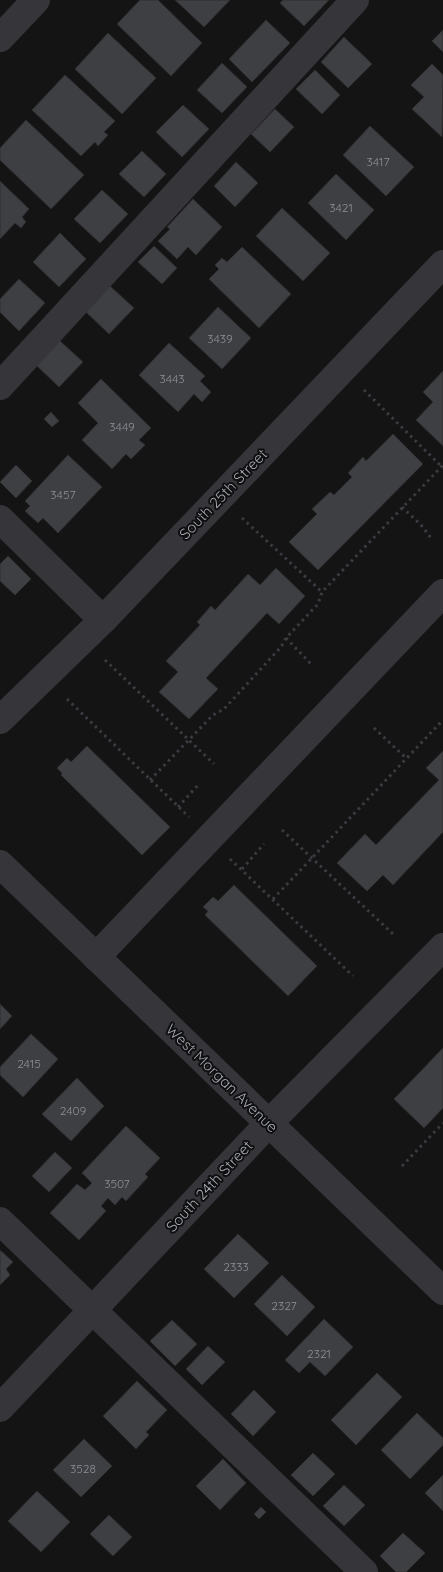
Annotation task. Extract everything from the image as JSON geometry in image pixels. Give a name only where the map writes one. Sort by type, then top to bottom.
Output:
[{"type":"street","points":[[0,38],[36,0]]},
{"type":"street","points":[[0,386],[354,0]]},
{"type":"street","name":"South 25th Street","points":[[0,720],[103,620],[443,264]]},
{"type":"street","points":[[0,519],[103,620]]},
{"type":"street","points":[[96,957],[218,846],[443,593]]},
{"type":"street","name":"West Morgan Avenue","points":[[0,864],[443,1291]]},
{"type":"street","name":"South 24th Street","points":[[0,1408],[269,1123],[443,947]]},
{"type":"street","points":[[0,1221],[364,1572]]},
{"type":"path","points":[[150,780],[212,714],[224,709],[318,604],[322,592],[442,465],[361,388]]},
{"type":"path","points":[[402,507],[421,525],[431,538]]},
{"type":"path","points":[[240,516],[322,592]]},
{"type":"path","points":[[286,638],[311,664]]},
{"type":"path","points":[[104,660],[214,764]]},
{"type":"path","points":[[67,699],[353,976]]},
{"type":"path","points":[[273,898],[443,720]]},
{"type":"path","points":[[374,728],[406,758]]},
{"type":"path","points":[[178,807],[200,783]]},
{"type":"path","points":[[282,830],[393,934]]},
{"type":"path","points":[[242,869],[264,844]]},
{"type":"path","points":[[402,1166],[443,1123]]},
{"type":"building","points":[[140,0],[158,0],[202,43],[171,76],[117,24]]},
{"type":"building","points":[[175,0],[230,0],[204,27]]},
{"type":"building","points":[[283,0],[329,0],[304,26],[280,3]]},
{"type":"building","points":[[266,20],[290,43],[252,82],[229,59]]},
{"type":"building","points":[[443,30],[443,52],[432,41]]},
{"type":"building","points":[[108,33],[156,78],[122,114],[75,69]]},
{"type":"building","points":[[344,37],[372,64],[348,88],[321,62]]},
{"type":"building","points":[[222,63],[247,87],[222,113],[197,90]]},
{"type":"building","points":[[432,64],[443,75],[442,137],[412,109],[424,97],[411,85]]},
{"type":"building","points":[[315,70],[340,95],[322,114],[296,89]]},
{"type":"building","points":[[65,75],[115,121],[104,132],[108,135],[98,146],[95,142],[81,156],[32,110]]},
{"type":"building","points":[[183,105],[209,129],[182,157],[156,132]]},
{"type":"building","points":[[275,109],[294,127],[270,152],[251,134]]},
{"type":"building","points":[[26,120],[84,175],[51,209],[0,160],[0,148]]},
{"type":"building","points":[[370,126],[414,167],[386,196],[343,155]]},
{"type":"building","points":[[142,151],[166,174],[144,197],[119,174]]},
{"type":"building","points":[[236,162],[258,183],[235,207],[214,186]]},
{"type":"building","points":[[336,174],[374,210],[346,240],[308,203]]},
{"type":"building","points":[[0,181],[29,209],[22,217],[26,222],[21,228],[15,223],[0,239]]},
{"type":"building","points":[[102,190],[128,214],[100,243],[74,219]]},
{"type":"building","points":[[193,199],[222,227],[196,255],[188,247],[177,259],[158,241],[170,229],[167,227]]},
{"type":"building","points":[[282,208],[330,253],[303,281],[256,236]]},
{"type":"building","points":[[60,233],[86,259],[59,287],[33,262]]},
{"type":"building","points":[[154,246],[177,268],[162,284],[138,262]]},
{"type":"building","points":[[242,247],[291,294],[259,328],[209,279],[219,269],[215,265],[222,258],[227,262]]},
{"type":"building","points":[[19,279],[45,303],[19,331],[0,312],[0,299]]},
{"type":"building","points":[[110,286],[134,308],[109,334],[85,311]]},
{"type":"building","points":[[218,307],[251,338],[222,369],[189,338]]},
{"type":"building","points":[[60,341],[83,362],[59,387],[36,365]]},
{"type":"building","points":[[169,343],[205,376],[200,381],[211,392],[202,402],[194,394],[178,412],[139,375]]},
{"type":"building","points":[[443,371],[443,446],[416,420],[433,402],[423,392]]},
{"type":"building","points":[[101,379],[151,428],[139,440],[145,445],[131,459],[126,454],[112,469],[82,440],[98,423],[78,403]]},
{"type":"building","points":[[51,412],[59,421],[52,427],[44,419]]},
{"type":"building","points":[[393,434],[423,464],[318,570],[289,542],[317,514],[312,509],[330,492],[334,495],[352,477],[348,473],[363,457],[366,461]]},
{"type":"building","points":[[68,455],[102,487],[58,533],[43,518],[38,523],[25,511],[30,506],[25,501]]},
{"type":"building","points":[[16,465],[32,481],[16,498],[0,482]]},
{"type":"building","points":[[8,556],[31,579],[15,595],[0,581],[0,564]]},
{"type":"building","points":[[276,568],[305,596],[279,624],[267,613],[206,678],[218,689],[189,719],[159,692],[178,672],[166,661],[200,625],[197,622],[211,606],[215,610],[248,574],[260,585]]},
{"type":"building","points":[[87,746],[170,827],[142,855],[61,775],[62,773],[57,768],[67,758],[71,762]]},
{"type":"building","points":[[443,751],[443,832],[393,885],[383,875],[367,891],[337,863],[365,834],[376,845],[439,780],[426,768]]},
{"type":"building","points":[[234,885],[317,966],[288,996],[205,915],[208,911],[203,907],[213,897],[218,901]]},
{"type":"building","points":[[0,1004],[12,1016],[0,1029]]},
{"type":"building","points":[[31,1034],[58,1059],[23,1097],[0,1075],[0,1067]]},
{"type":"building","points":[[443,1048],[443,1108],[424,1128],[394,1099]]},
{"type":"building","points":[[77,1078],[104,1106],[71,1141],[42,1114]]},
{"type":"building","points":[[126,1126],[160,1158],[145,1174],[148,1177],[126,1201],[122,1197],[115,1205],[108,1198],[101,1206],[106,1211],[79,1240],[50,1213],[77,1184],[85,1190],[92,1183],[82,1173]]},
{"type":"building","points":[[55,1152],[72,1168],[49,1192],[32,1176]]},
{"type":"building","points":[[238,1234],[269,1263],[234,1298],[204,1269]]},
{"type":"building","points":[[0,1250],[13,1262],[6,1269],[10,1275],[0,1285]]},
{"type":"building","points":[[282,1275],[315,1307],[287,1336],[254,1304]]},
{"type":"building","points":[[324,1319],[353,1347],[325,1376],[310,1362],[299,1373],[285,1360]]},
{"type":"building","points":[[172,1320],[197,1344],[175,1366],[150,1341]]},
{"type":"building","points":[[208,1346],[225,1362],[202,1385],[186,1369]]},
{"type":"building","points":[[377,1373],[402,1397],[356,1445],[331,1420]]},
{"type":"building","points":[[137,1381],[167,1410],[146,1432],[149,1435],[136,1449],[103,1416]]},
{"type":"building","points":[[254,1390],[276,1412],[253,1436],[231,1414]]},
{"type":"building","points":[[417,1413],[443,1438],[443,1445],[410,1479],[381,1450]]},
{"type":"building","points":[[84,1439],[112,1466],[81,1497],[53,1470]]},
{"type":"building","points":[[313,1453],[335,1474],[313,1496],[291,1475]]},
{"type":"building","points":[[223,1459],[246,1483],[220,1510],[196,1486]]},
{"type":"building","points":[[443,1475],[443,1511],[425,1493]]},
{"type":"building","points":[[344,1485],[365,1505],[344,1526],[323,1506]]},
{"type":"building","points":[[37,1491],[70,1522],[41,1552],[8,1521]]},
{"type":"building","points":[[261,1507],[266,1512],[259,1519],[254,1514]]},
{"type":"building","points":[[109,1515],[132,1537],[113,1556],[90,1534]]},
{"type":"building","points":[[403,1533],[425,1553],[406,1572],[396,1572],[380,1556]]}]
